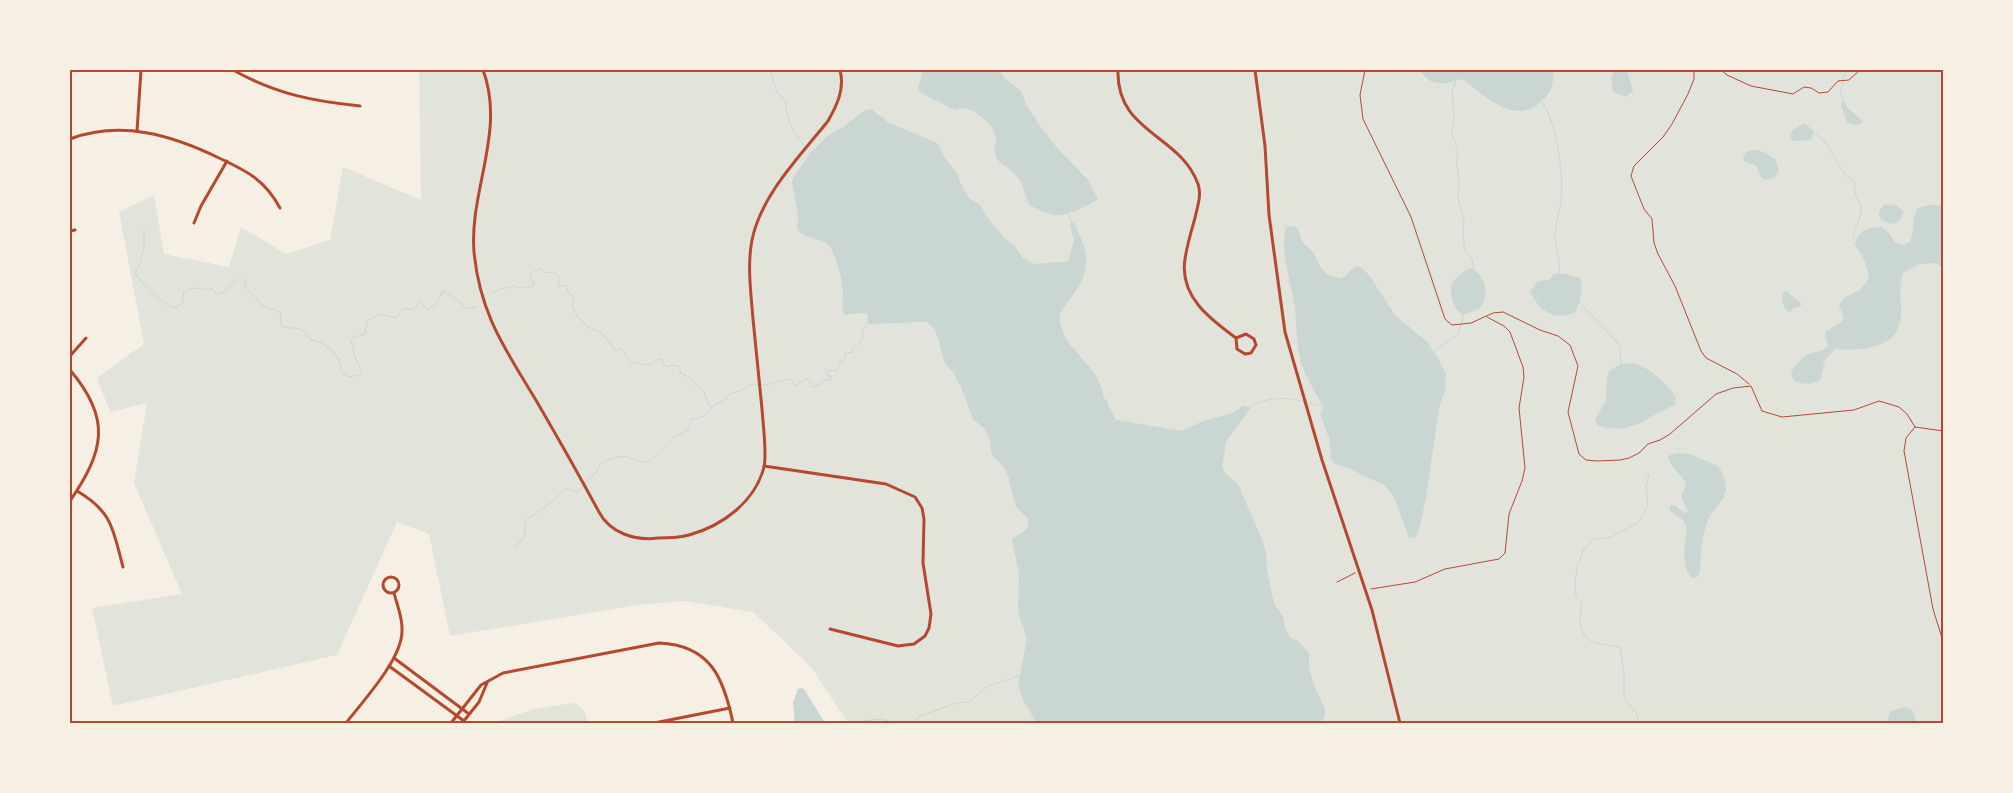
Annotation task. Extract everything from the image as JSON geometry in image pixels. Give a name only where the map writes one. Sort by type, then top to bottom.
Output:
[{"type":"street","points":[[137,131],[140,70]]},
{"type":"street","points":[[233,70],[288,95],[360,106]]},
{"type":"street","points":[[483,70],[491,99],[490,137],[476,205],[474,248],[482,296],[491,323],[504,349],[564,449],[604,521],[617,532],[633,537],[652,539],[687,536],[714,526],[738,509],[752,493],[764,466],[764,428],[750,281],[752,243],[756,223],[766,201],[828,121],[836,107],[841,93],[840,70]]},
{"type":"street","points":[[1118,70],[1119,86],[1124,102],[1132,116],[1185,161],[1198,184],[1199,200],[1185,261],[1187,284],[1193,298],[1208,317],[1236,338],[1239,352],[1245,354],[1254,351],[1256,342],[1252,336],[1246,334],[1236,338]]},
{"type":"street","points":[[1255,70],[1265,146],[1269,215],[1285,332],[1322,460],[1361,572],[1400,723]]},
{"type":"street","points":[[70,138],[96,131],[137,131],[173,138],[227,161],[264,184],[280,208]]},
{"type":"street","points":[[194,223],[201,206],[227,161]]},
{"type":"street","points":[[70,231],[75,230]]},
{"type":"street","points":[[70,356],[86,338]]},
{"type":"street","points":[[70,370],[84,387],[93,406],[98,428],[98,443],[94,460],[70,501]]},
{"type":"street","points":[[764,466],[886,484],[915,497],[922,508],[924,519],[923,563],[931,614],[929,628],[925,636],[914,644],[898,646],[830,629]]},
{"type":"street","points":[[77,491],[98,505],[108,516],[113,527],[123,567]]},
{"type":"street","points":[[390,576],[395,577],[400,583],[398,590],[394,593],[387,592],[383,585],[386,578],[390,576]]},
{"type":"street","points":[[346,723],[389,666],[401,642],[402,629],[394,593]]},
{"type":"street","points":[[451,723],[481,685],[509,671],[646,644],[665,643],[690,650],[708,662],[722,682],[733,723]]},
{"type":"street","points":[[394,658],[469,714]]},
{"type":"street","points":[[389,666],[463,722],[481,698],[487,683]]},
{"type":"street","points":[[654,723],[730,708]]},
{"type":"path","points":[[1365,70],[1360,95],[1363,119],[1411,217],[1445,319],[1452,325],[1462,325],[1487,317],[1493,313],[1503,312],[1540,330],[1558,336],[1570,345],[1578,366],[1568,412],[1579,454],[1586,460],[1620,460],[1629,458],[1648,444],[1670,434],[1716,394],[1733,388],[1751,386]]},
{"type":"path","points":[[1694,70],[1694,79],[1688,94],[1672,124],[1664,137],[1634,166],[1631,176],[1644,209],[1652,219],[1654,243],[1658,254],[1675,286],[1701,350],[1706,358],[1737,374],[1751,386],[1762,411],[1773,416],[1782,417],[1854,410],[1879,401],[1899,407],[1907,414],[1915,427]]},
{"type":"path","points":[[1721,70],[1727,75],[1751,86],[1793,94],[1804,87],[1811,88],[1819,93],[1828,92],[1838,81],[1849,80],[1860,70]]},
{"type":"path","points":[[1366,590],[1415,582],[1444,569],[1499,559],[1505,553],[1509,514],[1522,481],[1524,468],[1519,408],[1523,387],[1523,367],[1510,332],[1504,326],[1487,317]]},
{"type":"path","points":[[1915,427],[1943,431]]},
{"type":"path","points":[[1915,427],[1906,438],[1904,451],[1933,609],[1943,641],[1943,655]]},
{"type":"path","points":[[1337,582],[1361,572]]},
{"type":"shaded area","points":[[419,70],[1943,70],[1943,723],[848,723],[811,667],[753,612],[685,601],[637,605],[450,636],[429,534],[397,522],[337,655],[113,706],[92,608],[182,594],[134,483],[147,403],[110,412],[97,378],[144,344],[119,212],[154,195],[164,254],[229,267],[241,227],[286,254],[330,240],[343,167],[421,200]]},
{"type":"shaded area","points":[[921,70],[999,70],[1006,80],[1021,91],[1026,104],[1040,126],[1058,149],[1088,180],[1098,199],[1077,210],[1059,215],[1048,214],[1031,206],[1018,178],[1000,163],[996,157],[995,133],[988,123],[972,111],[962,108],[955,110],[919,91]]},
{"type":"shaded area","points":[[1419,70],[1554,70],[1552,86],[1547,96],[1528,110],[1518,111],[1498,105],[1462,79],[1444,83],[1434,82],[1424,76]]},
{"type":"shaded area","points":[[1615,70],[1627,70],[1633,91],[1626,97],[1613,92],[1611,78]]},
{"type":"shaded area","points":[[1843,99],[1848,108],[1862,121],[1858,125],[1847,123],[1841,106]]},
{"type":"shaded area","points":[[871,109],[888,122],[937,143],[945,158],[958,174],[960,182],[969,198],[980,205],[991,222],[1006,240],[1014,245],[1022,257],[1034,264],[1068,261],[1074,241],[1070,225],[1071,222],[1074,223],[1084,246],[1086,256],[1085,273],[1062,311],[1060,320],[1067,341],[1095,375],[1101,386],[1104,398],[1116,420],[1182,431],[1203,421],[1232,413],[1243,406],[1251,407],[1226,442],[1222,467],[1226,474],[1238,484],[1263,542],[1274,604],[1283,616],[1285,629],[1291,638],[1298,641],[1309,653],[1309,668],[1313,683],[1325,709],[1325,717],[1320,723],[1037,723],[1023,700],[1018,685],[1027,639],[1018,612],[1019,575],[1012,539],[1028,527],[1028,519],[1015,505],[1008,475],[1002,465],[992,455],[989,437],[983,427],[973,420],[959,383],[945,363],[936,334],[930,324],[925,322],[868,324],[867,314],[844,315],[842,282],[832,250],[826,243],[803,235],[797,228],[798,217],[792,182],[793,178],[810,153],[830,134],[844,127],[865,110]]},
{"type":"shaded area","points":[[1804,123],[1814,131],[1811,140],[1793,141],[1790,137],[1791,132]]},
{"type":"shaded area","points":[[1759,150],[1775,159],[1779,170],[1774,178],[1767,180],[1762,178],[1757,166],[1745,162],[1743,158],[1746,152]]},
{"type":"shaded area","points":[[1885,204],[1897,206],[1903,211],[1897,223],[1886,222],[1879,216],[1879,211]]},
{"type":"shaded area","points":[[1930,205],[1943,205],[1943,281],[1941,267],[1936,263],[1919,264],[1903,273],[1900,290],[1901,316],[1893,336],[1877,346],[1835,349],[1825,360],[1820,380],[1806,384],[1793,380],[1791,372],[1802,359],[1828,346],[1825,336],[1826,331],[1839,324],[1844,318],[1839,305],[1844,298],[1861,288],[1869,277],[1864,259],[1855,245],[1858,236],[1864,230],[1882,227],[1889,233],[1895,243],[1902,245],[1910,242],[1914,216],[1918,208]]},
{"type":"shaded area","points":[[1295,226],[1299,231],[1302,242],[1314,253],[1321,268],[1328,275],[1340,278],[1346,276],[1351,269],[1357,266],[1362,268],[1369,275],[1395,315],[1427,342],[1446,374],[1445,390],[1439,409],[1426,498],[1418,534],[1415,537],[1409,538],[1394,497],[1384,485],[1335,464],[1331,458],[1329,438],[1320,414],[1324,407],[1306,376],[1299,351],[1295,308],[1284,247],[1286,227]]},
{"type":"shaded area","points":[[1472,268],[1484,282],[1485,298],[1479,309],[1463,315],[1453,303],[1451,286],[1460,274]]},
{"type":"shaded area","points":[[1554,274],[1566,274],[1580,278],[1582,287],[1581,297],[1574,313],[1559,316],[1553,315],[1537,304],[1533,298],[1530,291],[1538,281],[1548,280]]},
{"type":"shaded area","points":[[1786,291],[1802,304],[1799,307],[1793,308],[1790,313],[1782,301],[1783,292]]},
{"type":"shaded area","points":[[1635,363],[1653,373],[1663,382],[1676,398],[1675,405],[1629,427],[1609,428],[1597,425],[1595,419],[1606,401],[1607,376],[1610,370],[1621,364]]},
{"type":"shaded area","points":[[1676,453],[1690,454],[1718,466],[1726,486],[1722,500],[1708,520],[1705,529],[1700,572],[1697,577],[1692,578],[1687,570],[1685,560],[1686,525],[1683,520],[1669,509],[1671,505],[1676,506],[1684,513],[1688,511],[1681,497],[1686,485],[1685,482],[1672,465],[1668,456]]},
{"type":"shaded area","points":[[798,689],[804,689],[825,723],[795,723],[793,702]]},
{"type":"shaded area","points":[[573,703],[584,710],[587,723],[493,723],[534,709]]},
{"type":"shaded area","points":[[1905,707],[1913,711],[1916,723],[1886,723],[1891,711]]},
{"type":"waterway","points":[[770,70],[777,93],[786,101],[787,115],[790,122],[810,153]]},
{"type":"waterway","points":[[1843,99],[1840,92],[1846,70]]},
{"type":"waterway","points":[[1456,81],[1452,91],[1454,119],[1452,134],[1458,151],[1456,160],[1459,181],[1458,199],[1464,219],[1465,252],[1472,258],[1473,268]]},
{"type":"waterway","points":[[1541,101],[1547,110],[1555,134],[1560,164],[1562,191],[1555,236],[1559,274]]},
{"type":"waterway","points":[[1814,133],[1824,140],[1845,175],[1855,181],[1855,192],[1861,209],[1853,236],[1856,239]]},
{"type":"waterway","points":[[1068,213],[1071,222]]},
{"type":"waterway","points":[[144,229],[144,247],[135,273],[159,299],[175,308],[182,304],[184,292],[196,288],[213,289],[216,294],[219,294],[227,290],[235,280],[244,280],[246,283],[244,285],[263,306],[280,312],[283,327],[301,329],[310,339],[322,343],[332,350],[339,360],[342,373],[350,377],[361,374],[351,342],[353,337],[364,335],[368,320],[381,314],[396,318],[403,308],[413,310],[419,302],[427,310],[430,309],[444,291],[467,309],[477,307]]},
{"type":"waterway","points":[[490,294],[497,290],[514,286],[520,288],[533,286],[534,283],[530,277],[539,268],[546,273],[554,272],[559,278],[559,286],[567,286],[568,293],[574,296],[572,306],[578,317],[588,327],[602,333],[615,350],[621,349],[632,362],[651,365],[656,360],[661,359],[666,367],[674,365],[680,367],[680,373],[688,377],[704,391],[707,402],[711,407]]},
{"type":"waterway","points":[[1579,302],[1617,342],[1620,348],[1621,364]]},
{"type":"waterway","points":[[1435,352],[1458,334],[1464,314]]},
{"type":"waterway","points":[[585,484],[597,471],[600,464],[612,458],[625,457],[641,462],[649,462],[673,438],[689,429],[692,419],[703,417],[712,407],[727,398],[729,394],[743,390],[751,384],[766,385],[786,379],[791,380],[796,386],[807,378],[813,387],[820,384],[823,380],[830,380],[831,377],[827,375],[828,371],[837,370],[839,363],[845,360],[845,353],[852,352],[854,347],[862,340],[863,330],[867,324]]},
{"type":"waterway","points":[[1250,407],[1259,402],[1277,399],[1296,400],[1324,407]]},
{"type":"waterway","points":[[1639,723],[1636,713],[1624,698],[1624,672],[1620,647],[1593,642],[1584,634],[1580,619],[1582,603],[1576,596],[1575,583],[1577,567],[1583,550],[1594,539],[1612,537],[1640,521],[1648,505],[1646,487],[1649,474]]},
{"type":"waterway","points":[[516,547],[524,537],[526,520],[553,501],[565,488],[577,492],[583,487]]},
{"type":"waterway","points":[[916,723],[918,717],[956,703],[969,702],[988,686],[1019,676]]},
{"type":"waterway","points":[[856,722],[880,719],[893,723]]}]
